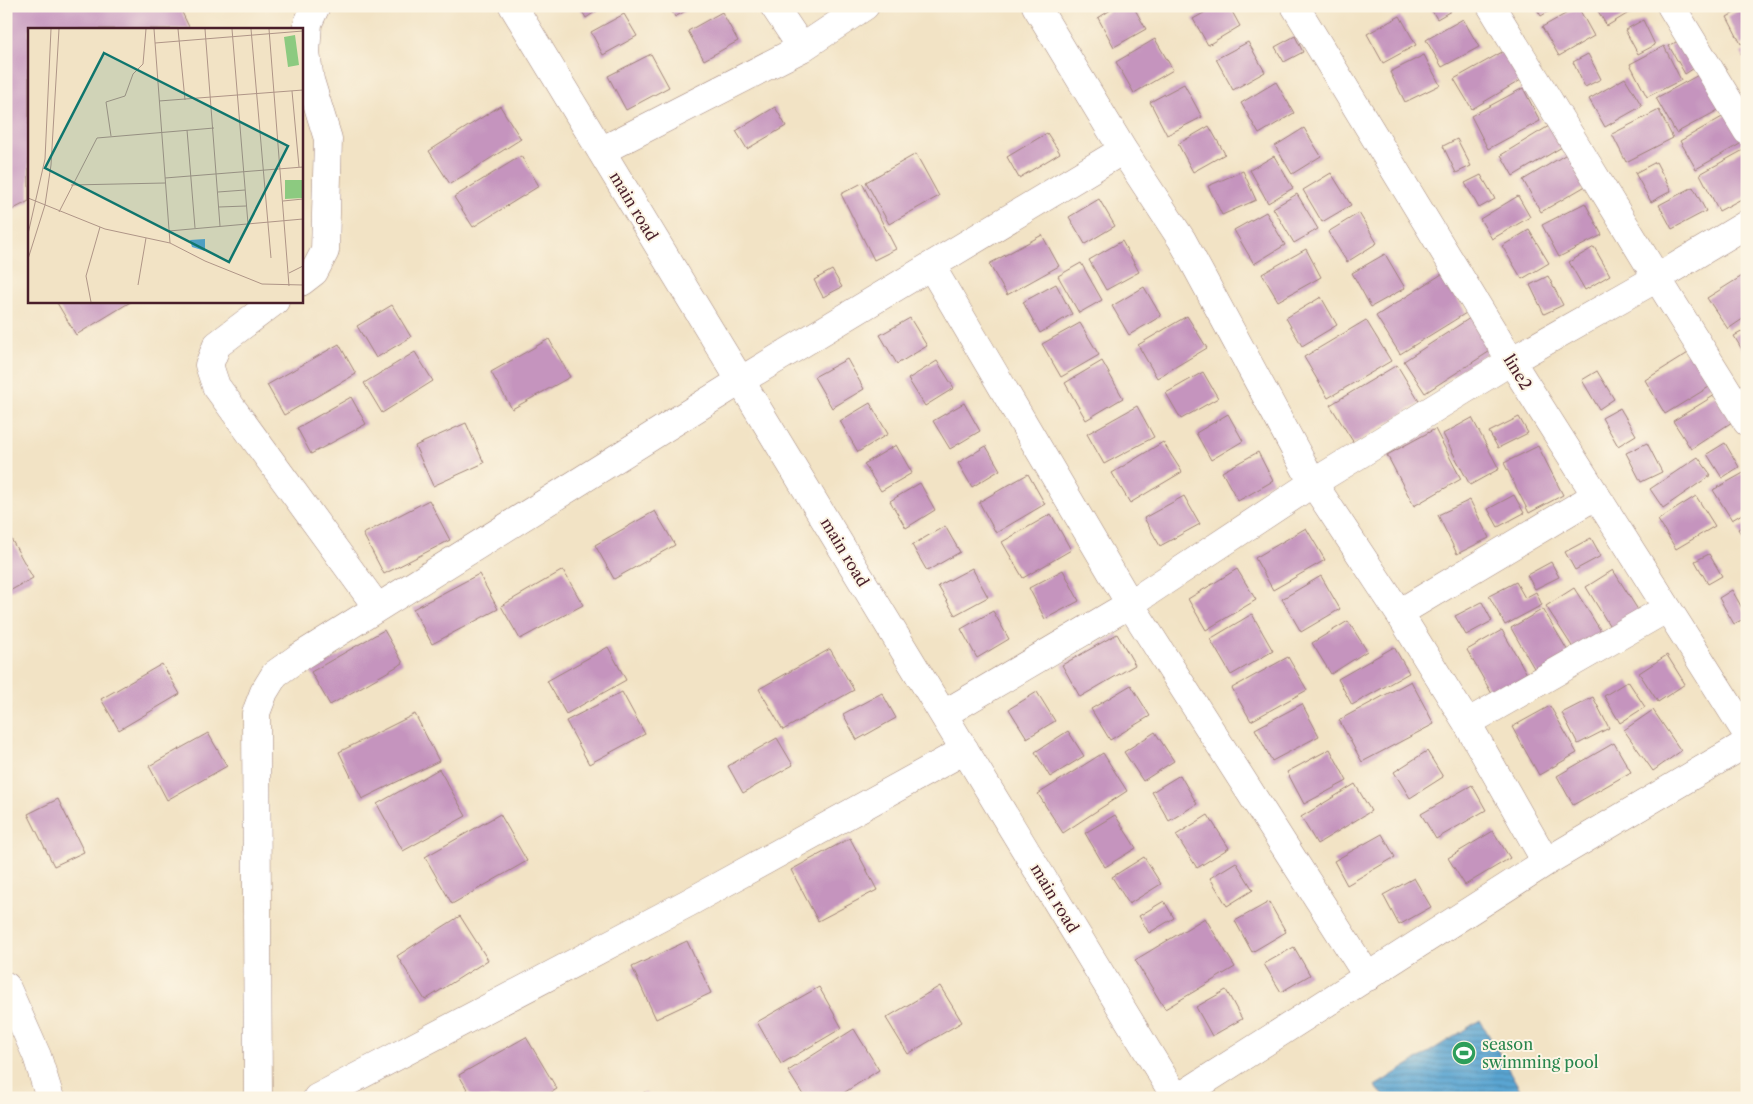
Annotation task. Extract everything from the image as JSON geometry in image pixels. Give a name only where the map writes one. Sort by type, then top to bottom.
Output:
[{"type":"street","points":[[302,281],[314,272],[325,251],[328,139],[310,80],[306,54],[308,23],[316,6]]},
{"type":"street","name":"main road","points":[[513,6],[1177,1098]]},
{"type":"street","points":[[774,6],[802,48]]},
{"type":"street","points":[[601,151],[802,48],[865,6]]},
{"type":"street","points":[[1036,6],[1123,150],[1182,240],[1313,483],[1399,613],[1467,723],[1546,862]]},
{"type":"street","name":"line2","points":[[1295,6],[1511,361],[1666,609],[1747,734]]},
{"type":"street","points":[[1490,6],[1747,422]]},
{"type":"street","points":[[1671,6],[1747,132]]},
{"type":"street","points":[[258,1098],[256,713],[264,692],[275,674],[377,607],[740,380],[1123,150]]},
{"type":"street","points":[[944,714],[1130,604],[1313,483],[1511,361],[1657,278],[1747,224]]},
{"type":"street","points":[[931,266],[1130,604],[1368,977]]},
{"type":"street","points":[[274,302],[217,345],[209,365],[216,386],[377,607]]},
{"type":"street","points":[[1399,613],[1596,496]]},
{"type":"street","points":[[1467,723],[1666,609]]},
{"type":"street","points":[[1177,1098],[1546,862],[1747,743]]},
{"type":"street","points":[[317,1098],[688,903],[965,750]]},
{"type":"street","points":[[6,986],[37,1056],[50,1098]]},
{"type":"water","name":"season swimming pool","points":[[1480,1020],[1525,1098],[1386,1098],[1375,1086]]},
{"type":"building","points":[[6,6],[179,6],[190,28],[28,28],[28,202],[6,213]]},
{"type":"building","points":[[579,6],[604,6],[586,18]]},
{"type":"building","points":[[669,6],[694,6],[675,17]]},
{"type":"building","points":[[1117,6],[1133,6],[1146,29],[1114,47],[1098,18]]},
{"type":"building","points":[[1216,6],[1229,6],[1240,26],[1208,45],[1193,19]]},
{"type":"building","points":[[1429,6],[1449,6],[1451,11],[1437,19]]},
{"type":"building","points":[[1535,6],[1558,6],[1541,16]]},
{"type":"building","points":[[1595,6],[1640,6],[1607,26]]},
{"type":"building","points":[[1747,6],[1747,41],[1741,44],[1727,17]]},
{"type":"building","points":[[1578,7],[1594,36],[1559,56],[1542,27]]},
{"type":"building","points":[[722,12],[738,41],[704,60],[688,31]]},
{"type":"building","points":[[624,14],[637,36],[603,55],[591,32]]},
{"type":"building","points":[[1400,16],[1416,45],[1383,63],[1367,34]]},
{"type":"building","points":[[1463,19],[1479,47],[1442,67],[1426,40]]},
{"type":"building","points":[[1643,20],[1655,45],[1638,54],[1625,30]]},
{"type":"building","points":[[1295,36],[1303,52],[1284,62],[1275,47]]},
{"type":"building","points":[[1683,38],[1699,65],[1685,74],[1669,46]]},
{"type":"building","points":[[1155,39],[1173,70],[1134,93],[1116,62]]},
{"type":"building","points":[[1248,42],[1265,72],[1233,90],[1216,59]]},
{"type":"building","points":[[1664,46],[1681,80],[1647,97],[1630,64]]},
{"type":"building","points":[[1747,50],[1747,63],[1741,53]]},
{"type":"building","points":[[1504,51],[1521,80],[1472,109],[1454,79]]},
{"type":"building","points":[[651,54],[669,87],[626,110],[608,76]]},
{"type":"building","points":[[1588,54],[1601,79],[1585,87],[1573,62]]},
{"type":"building","points":[[1424,55],[1440,85],[1405,102],[1390,72]]},
{"type":"building","points":[[1704,72],[1724,107],[1676,133],[1656,98]]},
{"type":"building","points":[[1625,78],[1642,106],[1605,127],[1589,99]]},
{"type":"building","points":[[1276,82],[1294,113],[1259,134],[1241,103]]},
{"type":"building","points":[[1184,84],[1202,117],[1167,135],[1150,102]]},
{"type":"building","points":[[1523,88],[1540,121],[1488,149],[1471,116]]},
{"type":"building","points":[[500,106],[521,139],[450,184],[429,151]]},
{"type":"building","points":[[775,107],[786,126],[747,149],[736,131]]},
{"type":"building","points":[[1659,110],[1673,138],[1626,162],[1612,134]]},
{"type":"building","points":[[1731,112],[1747,140],[1696,169],[1680,141]]},
{"type":"building","points":[[1209,126],[1225,154],[1193,172],[1178,144]]},
{"type":"building","points":[[1549,126],[1562,147],[1513,176],[1501,155]]},
{"type":"building","points":[[1304,128],[1321,156],[1292,174],[1275,146]]},
{"type":"building","points":[[1047,133],[1060,153],[1019,178],[1007,157]]},
{"type":"building","points":[[1457,139],[1471,166],[1456,173],[1443,146]]},
{"type":"building","points":[[1747,148],[1747,196],[1719,211],[1700,174]]},
{"type":"building","points":[[1570,152],[1589,184],[1541,212],[1523,180]]},
{"type":"building","points":[[916,154],[939,196],[889,224],[866,182]]},
{"type":"building","points":[[521,156],[539,186],[473,227],[454,197]]},
{"type":"building","points":[[1274,156],[1293,188],[1268,203],[1250,170]]},
{"type":"building","points":[[1656,162],[1671,191],[1651,202],[1635,173]]},
{"type":"building","points":[[1243,171],[1256,200],[1222,215],[1208,186]]},
{"type":"building","points":[[1331,173],[1351,205],[1322,222],[1303,190]]},
{"type":"building","points":[[1481,175],[1495,199],[1479,208],[1465,183]]},
{"type":"building","points":[[862,183],[896,249],[874,260],[841,194]]},
{"type":"building","points":[[1693,187],[1706,211],[1672,229],[1659,205]]},
{"type":"building","points":[[1297,194],[1318,229],[1294,243],[1273,208]]},
{"type":"building","points":[[1518,196],[1530,217],[1492,239],[1480,219]]},
{"type":"building","points":[[1099,199],[1115,226],[1085,244],[1069,217]]},
{"type":"building","points":[[1585,203],[1602,235],[1559,257],[1542,225]]},
{"type":"building","points":[[1266,212],[1285,245],[1254,264],[1234,230]]},
{"type":"building","points":[[1359,213],[1377,243],[1347,262],[1328,232]]},
{"type":"building","points":[[1529,230],[1549,263],[1522,279],[1502,246]]},
{"type":"building","points":[[1042,235],[1059,266],[1007,295],[989,264]]},
{"type":"building","points":[[1122,241],[1139,272],[1106,290],[1089,260]]},
{"type":"building","points":[[1594,247],[1610,275],[1585,290],[1569,262]]},
{"type":"building","points":[[1306,249],[1321,277],[1278,301],[1262,274]]},
{"type":"building","points":[[1385,254],[1405,288],[1371,307],[1352,273]]},
{"type":"building","points":[[1081,263],[1102,300],[1079,313],[1058,276]]},
{"type":"building","points":[[832,270],[842,287],[823,297],[814,280]]},
{"type":"building","points":[[1747,273],[1747,316],[1728,329],[1707,298]]},
{"type":"building","points":[[1442,274],[1466,313],[1400,354],[1376,316]]},
{"type":"building","points":[[1548,276],[1563,305],[1544,314],[1530,285]]},
{"type":"building","points":[[1056,284],[1072,314],[1040,333],[1023,302]]},
{"type":"building","points":[[1144,287],[1161,316],[1129,335],[1112,306]]},
{"type":"building","points":[[1321,297],[1337,325],[1302,346],[1286,318]]},
{"type":"building","points":[[57,302],[130,302],[76,335]]},
{"type":"building","points":[[392,305],[411,337],[376,358],[357,326]]},
{"type":"building","points":[[1187,316],[1207,348],[1157,378],[1138,345]]},
{"type":"building","points":[[1473,316],[1495,348],[1425,393],[1404,361]]},
{"type":"building","points":[[910,318],[927,346],[897,364],[880,335]]},
{"type":"building","points":[[1366,320],[1391,361],[1328,398],[1304,357]]},
{"type":"building","points":[[1080,323],[1099,355],[1061,377],[1042,344]]},
{"type":"building","points":[[1747,329],[1747,358],[1734,336]]},
{"type":"building","points":[[549,339],[570,377],[512,409],[491,372]]},
{"type":"building","points":[[339,344],[356,374],[284,415],[267,385]]},
{"type":"building","points":[[1693,350],[1714,384],[1665,414],[1645,380]]},
{"type":"building","points":[[415,352],[433,381],[382,413],[364,383]]},
{"type":"building","points":[[847,359],[864,389],[832,408],[814,377]]},
{"type":"building","points":[[937,361],[954,388],[925,406],[908,379]]},
{"type":"building","points":[[1102,361],[1123,398],[1086,420],[1065,383]]},
{"type":"building","points":[[1397,365],[1420,403],[1354,443],[1330,405]]},
{"type":"building","points":[[1597,371],[1614,399],[1599,409],[1582,380]]},
{"type":"building","points":[[1203,372],[1218,398],[1181,419],[1166,393]]},
{"type":"building","points":[[1715,395],[1732,422],[1691,449],[1673,421]]},
{"type":"building","points":[[351,397],[366,424],[311,454],[297,428]]},
{"type":"building","points":[[870,403],[888,434],[858,452],[840,421]]},
{"type":"building","points":[[964,403],[980,431],[950,449],[933,421]]},
{"type":"building","points":[[1137,406],[1154,437],[1104,464],[1087,434]]},
{"type":"building","points":[[1620,408],[1636,435],[1618,446],[1602,418]]},
{"type":"building","points":[[1228,414],[1243,441],[1211,460],[1196,433]]},
{"type":"building","points":[[1519,417],[1528,433],[1498,448],[1489,432]]},
{"type":"building","points":[[1472,418],[1499,469],[1470,485],[1443,434]]},
{"type":"building","points":[[466,423],[484,463],[433,486],[415,446]]},
{"type":"building","points":[[1435,429],[1461,479],[1414,506],[1387,455]]},
{"type":"building","points":[[1163,442],[1182,472],[1130,503],[1112,473]]},
{"type":"building","points":[[1647,443],[1662,472],[1641,482],[1626,453]]},
{"type":"building","points":[[1725,443],[1739,467],[1722,478],[1707,454]]},
{"type":"building","points":[[896,445],[912,473],[881,491],[864,464]]},
{"type":"building","points":[[986,446],[1000,470],[972,487],[958,463]]},
{"type":"building","points":[[1538,446],[1563,495],[1529,513],[1504,463]]},
{"type":"building","points":[[1258,452],[1273,481],[1238,501],[1222,472]]},
{"type":"building","points":[[1698,457],[1711,475],[1663,508],[1650,489]]},
{"type":"building","points":[[1747,471],[1747,511],[1732,520],[1713,490]]},
{"type":"building","points":[[1028,474],[1045,504],[996,533],[979,502]]},
{"type":"building","points":[[920,483],[935,510],[906,528],[890,501]]},
{"type":"building","points":[[1514,495],[1524,513],[1498,527],[1488,509]]},
{"type":"building","points":[[1184,496],[1200,524],[1160,546],[1144,518]]},
{"type":"building","points":[[1696,496],[1715,526],[1676,549],[1658,520]]},
{"type":"building","points":[[429,500],[450,540],[384,574],[363,534]]},
{"type":"building","points":[[1470,500],[1489,538],[1457,554],[1438,515]]},
{"type":"building","points":[[655,511],[675,545],[614,579],[595,545]]},
{"type":"building","points":[[1051,514],[1071,550],[1023,578],[1002,542]]},
{"type":"building","points":[[1747,524],[1747,543],[1738,529]]},
{"type":"building","points":[[945,526],[960,552],[927,571],[912,545]]},
{"type":"building","points":[[1306,528],[1325,560],[1273,590],[1255,558]]},
{"type":"building","points":[[10,537],[33,578],[6,593],[6,539]]},
{"type":"building","points":[[1591,538],[1601,556],[1575,570],[1565,552]]},
{"type":"building","points":[[1709,554],[1722,576],[1708,584],[1695,561]]},
{"type":"building","points":[[1551,562],[1559,577],[1535,589],[1527,575]]},
{"type":"building","points":[[972,568],[988,597],[955,615],[938,586]]},
{"type":"building","points":[[1237,569],[1256,600],[1206,630],[1188,599]]},
{"type":"building","points":[[563,570],[583,605],[520,639],[501,606]]},
{"type":"building","points":[[1063,570],[1079,601],[1045,619],[1029,588]]},
{"type":"building","points":[[1613,570],[1640,613],[1612,630],[1586,587]]},
{"type":"building","points":[[479,574],[498,609],[432,644],[413,609]]},
{"type":"building","points":[[1321,576],[1340,609],[1301,632],[1282,599]]},
{"type":"building","points":[[1516,582],[1525,598],[1536,592],[1542,605],[1505,625],[1489,596]]},
{"type":"building","points":[[1574,588],[1604,636],[1577,654],[1546,606]]},
{"type":"building","points":[[1732,590],[1747,617],[1734,624],[1719,598]]},
{"type":"building","points":[[1482,602],[1492,621],[1466,635],[1455,616]]},
{"type":"building","points":[[1543,609],[1572,658],[1539,677],[1511,628]]},
{"type":"building","points":[[993,611],[1009,639],[977,658],[961,629]]},
{"type":"building","points":[[1252,614],[1273,651],[1231,675],[1210,639]]},
{"type":"building","points":[[1348,621],[1367,651],[1331,674],[1312,643]]},
{"type":"building","points":[[384,630],[403,663],[330,705],[311,672]]},
{"type":"building","points":[[1502,630],[1531,681],[1496,701],[1467,650]]},
{"type":"building","points":[[1117,634],[1135,665],[1080,697],[1062,665]]},
{"type":"building","points":[[608,647],[626,680],[566,714],[547,681]]},
{"type":"building","points":[[1394,647],[1409,673],[1352,705],[1338,679]]},
{"type":"building","points":[[830,649],[854,690],[783,730],[759,689]]},
{"type":"building","points":[[1667,655],[1685,684],[1658,702],[1639,673]]},
{"type":"building","points":[[1288,657],[1307,690],[1251,721],[1232,688]]},
{"type":"building","points":[[162,664],[180,694],[119,730],[101,699]]},
{"type":"building","points":[[1411,681],[1434,724],[1362,762],[1339,720]]},
{"type":"building","points":[[1628,681],[1645,707],[1620,723],[1604,696]]},
{"type":"building","points":[[1131,685],[1150,716],[1110,740],[1091,709]]},
{"type":"building","points":[[622,692],[645,734],[589,764],[566,721]]},
{"type":"building","points":[[1037,692],[1055,721],[1027,738],[1009,709]]},
{"type":"building","points":[[882,693],[896,718],[857,740],[843,714]]},
{"type":"building","points":[[1593,697],[1609,728],[1578,744],[1562,713]]},
{"type":"building","points":[[1302,704],[1319,736],[1272,761],[1255,729]]},
{"type":"building","points":[[1550,706],[1577,753],[1539,775],[1512,727]]},
{"type":"building","points":[[1653,710],[1681,751],[1653,771],[1624,730]]},
{"type":"building","points":[[415,714],[439,761],[362,799],[339,752]]},
{"type":"building","points":[[1068,731],[1084,756],[1050,777],[1035,752]]},
{"type":"building","points":[[1155,732],[1174,761],[1143,781],[1124,752]]},
{"type":"building","points":[[208,733],[227,766],[167,800],[149,766]]},
{"type":"building","points":[[777,738],[793,765],[743,793],[728,766]]},
{"type":"building","points":[[1614,743],[1631,772],[1573,805],[1557,776]]},
{"type":"building","points":[[1330,749],[1347,781],[1304,804],[1287,772]]},
{"type":"building","points":[[1427,751],[1443,777],[1410,798],[1394,772]]},
{"type":"building","points":[[1103,753],[1127,791],[1063,833],[1038,794]]},
{"type":"building","points":[[439,769],[466,816],[403,851],[377,804]]},
{"type":"building","points":[[1180,775],[1197,804],[1169,821],[1152,792]]},
{"type":"building","points":[[1355,784],[1371,811],[1317,844],[1301,817]]},
{"type":"building","points":[[1472,785],[1486,810],[1436,839],[1421,814]]},
{"type":"building","points":[[58,799],[84,852],[54,866],[28,814]]},
{"type":"building","points":[[500,814],[527,861],[452,904],[425,857]]},
{"type":"building","points":[[1115,815],[1136,848],[1105,867],[1085,833]]},
{"type":"building","points":[[1208,815],[1229,848],[1197,868],[1176,835]]},
{"type":"building","points":[[1493,831],[1510,858],[1465,885],[1448,858]]},
{"type":"building","points":[[1382,834],[1395,857],[1347,885],[1334,861]]},
{"type":"building","points":[[850,838],[877,890],[818,921],[791,870]]},
{"type":"building","points":[[1144,857],[1161,884],[1129,904],[1112,877]]},
{"type":"building","points":[[1236,862],[1253,890],[1227,906],[1210,878]]},
{"type":"building","points":[[1414,878],[1431,907],[1399,925],[1383,895]]},
{"type":"building","points":[[1164,901],[1174,918],[1149,933],[1139,916]]},
{"type":"building","points":[[1269,902],[1286,932],[1252,952],[1235,921]]},
{"type":"building","points":[[460,916],[488,960],[425,1000],[397,956]]},
{"type":"building","points":[[1205,918],[1235,967],[1165,1009],[1135,960]]},
{"type":"building","points":[[687,941],[711,993],[656,1019],[632,967]]},
{"type":"building","points":[[1294,947],[1310,975],[1281,992],[1264,964]]},
{"type":"building","points":[[940,986],[962,1022],[908,1054],[886,1018]]},
{"type":"building","points":[[819,987],[842,1028],[781,1064],[757,1022]]},
{"type":"building","points":[[1226,990],[1242,1019],[1212,1036],[1196,1007]]},
{"type":"building","points":[[854,1029],[879,1070],[836,1098],[805,1098],[788,1071]]},
{"type":"building","points":[[526,1037],[557,1089],[541,1098],[472,1098],[459,1075]]},
{"type":"building","points":[[645,1092],[649,1098],[636,1098]]},
{"type":"place","name":"season swimming pool","points":[[1464,1053]]}]
